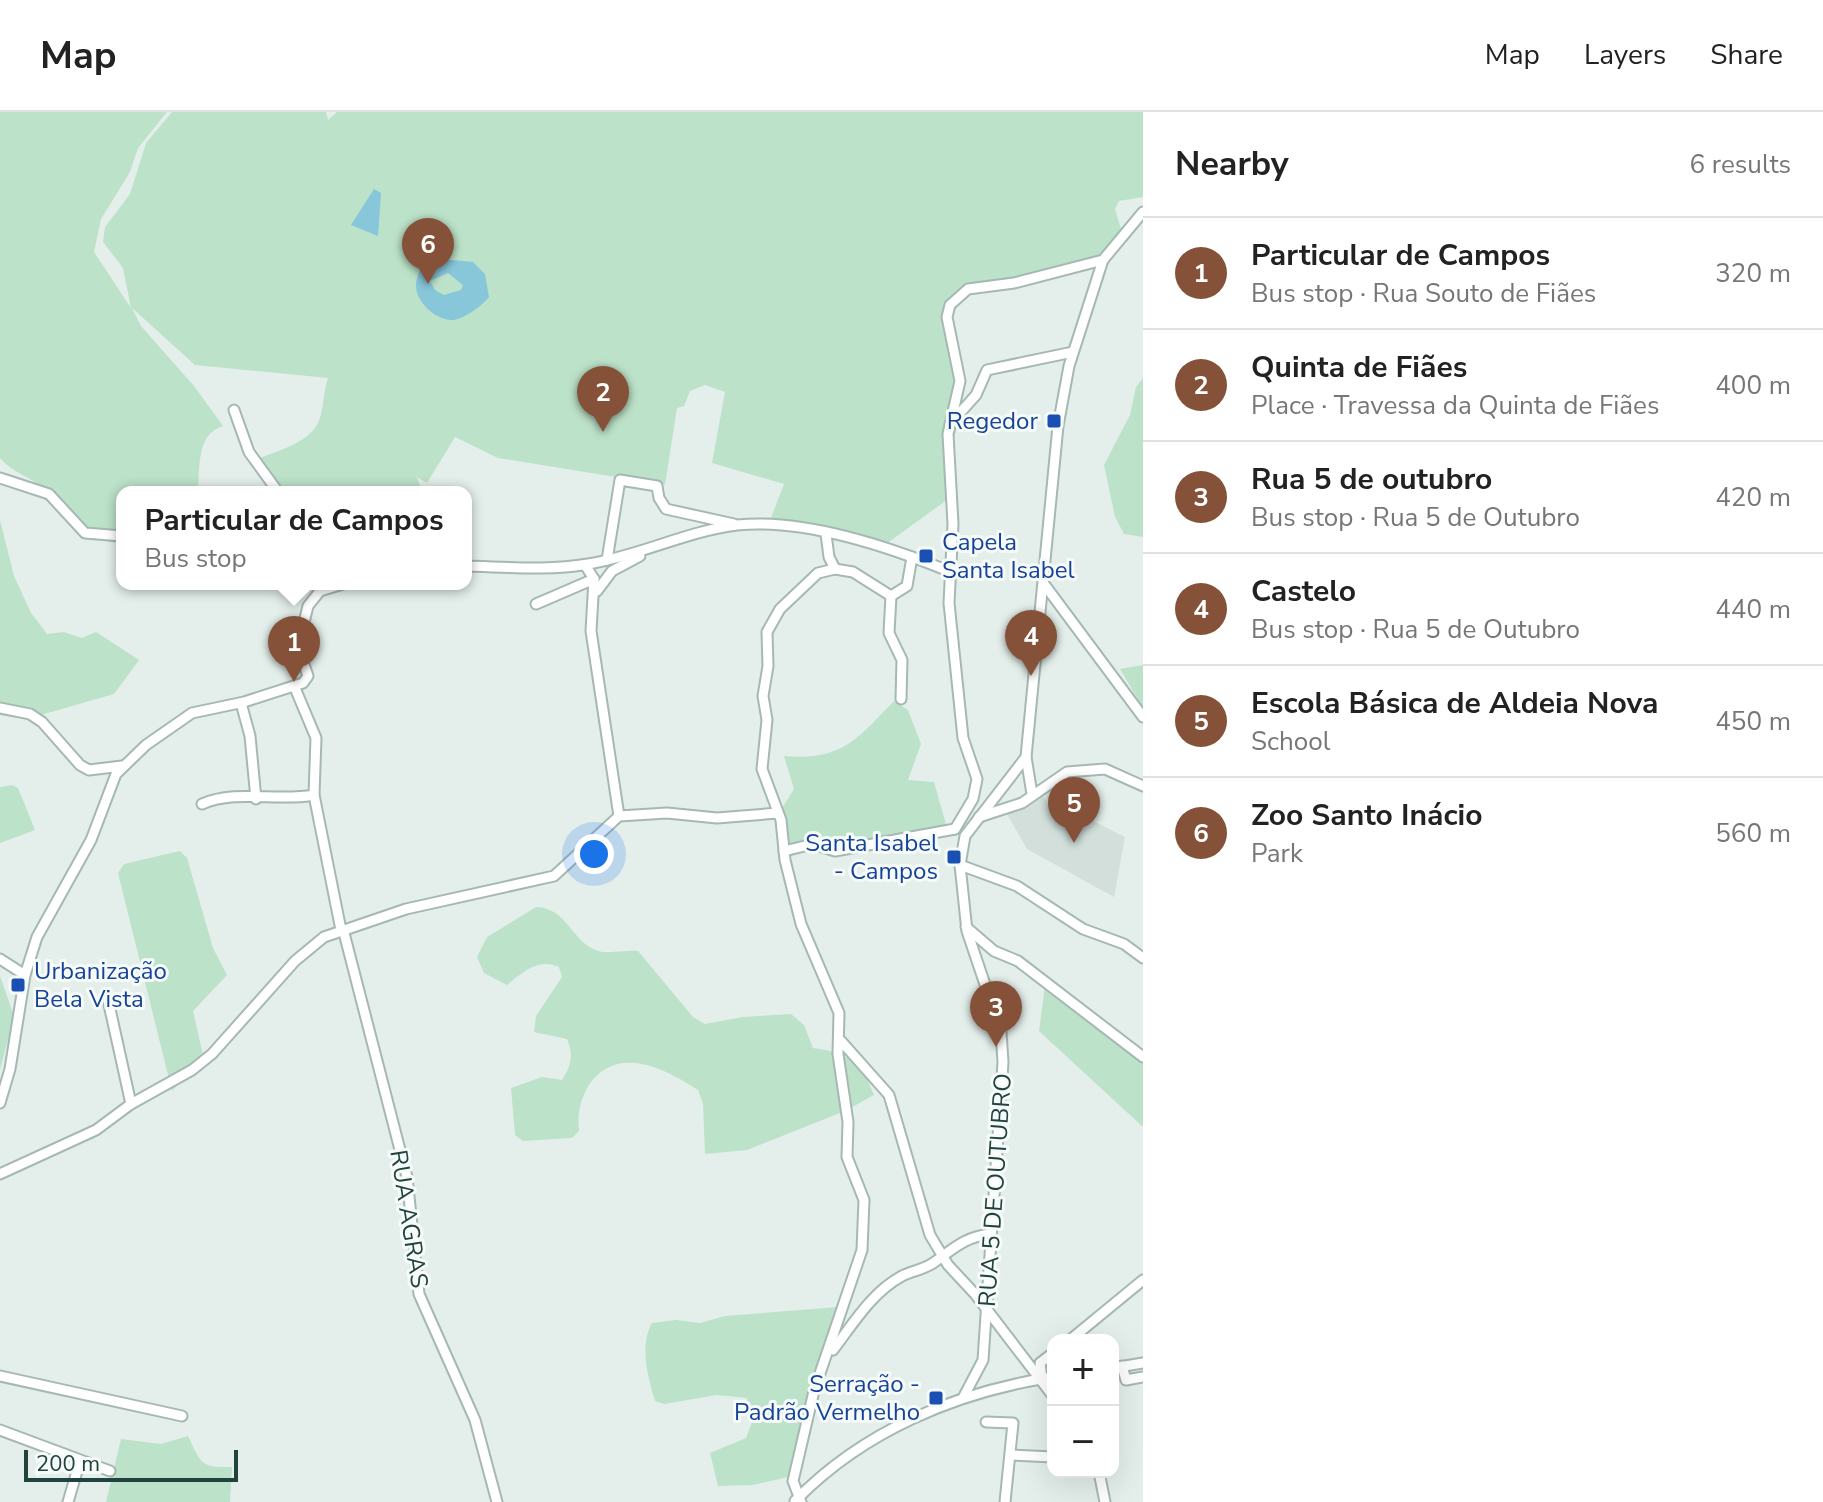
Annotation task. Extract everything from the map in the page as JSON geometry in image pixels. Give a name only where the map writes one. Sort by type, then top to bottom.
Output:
[{"type":"street","points":[[1032,794],[1026,757],[1058,426],[1073,352],[1103,260],[1143,212]]},
{"type":"street","points":[[955,829],[973,799],[977,779],[966,755],[963,738],[949,603],[950,424],[960,381],[947,317],[950,305],[968,289],[1014,283],[1103,260]]},
{"type":"street","points":[[950,424],[976,395],[987,370],[1073,352]]},
{"type":"street","points":[[234,410],[249,452],[274,486]]},
{"type":"street","points":[[0,478],[49,494],[85,533],[116,536]]},
{"type":"street","points":[[607,560],[620,480],[657,486],[659,498],[666,509],[737,525],[792,528],[826,534],[912,557],[951,572]]},
{"type":"street","points":[[472,566],[516,569],[585,565],[737,525]]},
{"type":"street","points":[[826,534],[829,557],[835,569]]},
{"type":"street","points":[[594,597],[612,571],[650,550]]},
{"type":"street","points":[[891,596],[907,586],[912,557]]},
{"type":"street","points":[[585,565],[594,579],[594,654],[598,696],[611,744],[619,816]]},
{"type":"street","points":[[891,596],[853,572],[835,569],[818,573],[803,584],[775,616],[767,632],[768,666],[763,696],[767,720],[762,769],[778,813],[801,924],[839,1013],[841,1041],[838,1054],[848,1122],[847,1157],[864,1200],[865,1224],[862,1250],[814,1391],[793,1481],[798,1500],[838,1462],[926,1410],[964,1396],[1047,1378]]},
{"type":"street","points":[[536,604],[594,579]]},
{"type":"street","points":[[1044,584],[1143,717]]},
{"type":"street","points":[[0,1103],[25,975],[37,937],[91,840],[122,766],[192,713],[295,688],[308,676],[298,647],[298,634],[308,606],[319,590]]},
{"type":"street","points":[[891,596],[889,633],[902,660],[901,699]]},
{"type":"street","name":"RUA AGRAS","points":[[295,688],[316,738],[314,795],[342,929],[407,1177],[419,1294],[475,1420],[497,1502]]},
{"type":"street","points":[[241,703],[250,736],[256,799]]},
{"type":"street","points":[[0,708],[30,714],[42,722],[80,765],[89,770],[122,766]]},
{"type":"street","name":"RUA 5 DE OUTUBRO","points":[[964,1396],[983,1360],[1003,1062],[1001,1032],[966,927],[960,865],[965,836],[1026,757]]},
{"type":"street","points":[[979,817],[1022,803],[1067,772],[1105,769],[1143,786]]},
{"type":"street","points":[[202,804],[235,795],[256,799],[314,795]]},
{"type":"street","points":[[0,1174],[30,1163],[96,1130],[131,1104],[171,1083],[212,1054],[295,961],[324,937],[406,909],[554,876],[619,816],[667,813],[717,818],[778,813]]},
{"type":"street","points":[[784,851],[813,844],[835,851],[955,829],[965,836]]},
{"type":"street","points":[[960,865],[1017,886],[1083,929],[1124,944],[1143,958]]},
{"type":"street","points":[[966,927],[994,951],[1018,961],[1082,1008],[1143,1057]]},
{"type":"street","points":[[0,959],[25,975]]},
{"type":"street","points":[[108,1000],[131,1104]]},
{"type":"street","points":[[841,1041],[889,1095],[914,1171],[930,1235],[942,1256],[987,1308],[1026,1364],[1047,1377]]},
{"type":"street","points":[[828,1356],[871,1300],[903,1275],[920,1271],[975,1235],[991,1234]]},
{"type":"street","points":[[1077,1334],[1143,1280]]},
{"type":"street","points":[[845,1303],[862,1313]]},
{"type":"street","points":[[1047,1358],[1040,1363],[1047,1376]]},
{"type":"street","points":[[1119,1367],[1143,1363]]},
{"type":"street","points":[[1119,1369],[1126,1380],[1143,1377]]},
{"type":"street","points":[[0,1376],[182,1416]]},
{"type":"street","points":[[986,1422],[1013,1423],[1005,1502]]},
{"type":"street","points":[[0,1430],[110,1471]]},
{"type":"street","points":[[1012,1455],[1047,1457]]},
{"type":"street","points":[[68,1502],[80,1461]]},
{"type":"street","points":[[1100,1478],[1105,1502]]},
{"type":"shaded area","points":[[1041,793],[1055,815],[1066,809],[1076,824],[1085,817],[1125,837],[1114,897],[1027,849],[1006,812]]},
{"type":"green space","points":[[0,112],[167,112],[138,148],[130,172],[101,219],[94,252],[131,308],[123,268],[103,242],[105,227],[130,194],[146,143],[172,112],[326,112],[328,120],[337,112],[1143,112],[1143,197],[1119,201],[1115,209],[1122,232],[1098,256],[1076,269],[971,292],[957,298],[949,313],[960,417],[953,442],[955,494],[882,547],[869,548],[775,526],[771,518],[784,484],[712,463],[725,392],[705,385],[690,391],[684,406],[677,408],[665,485],[498,458],[455,437],[427,483],[417,477],[420,486],[277,486],[258,459],[291,446],[313,430],[320,418],[328,378],[195,365],[132,308],[141,326],[194,386],[223,426],[214,430],[204,444],[198,486],[116,486],[116,542],[105,541],[72,526],[45,490],[0,458]]},
{"type":"green space","points":[[1143,378],[1143,537],[1124,534],[1115,517],[1104,465],[1130,415],[1136,387]]},
{"type":"green space","points":[[0,520],[14,576],[31,613],[47,634],[64,632],[82,638],[96,632],[139,660],[114,694],[27,719],[0,714]]},
{"type":"green space","points":[[1143,665],[1143,708],[1120,669]]},
{"type":"green space","points":[[894,701],[908,710],[921,744],[908,780],[934,782],[947,828],[861,844],[788,851],[786,825],[779,813],[794,789],[784,756],[804,757],[835,751],[859,736]]},
{"type":"green space","points":[[12,785],[18,788],[35,830],[0,843],[0,787]]},
{"type":"green space","points":[[180,851],[187,858],[213,948],[227,975],[193,1011],[203,1055],[172,1091],[118,873],[124,864]]},
{"type":"green space","points":[[536,907],[555,913],[581,940],[598,951],[638,951],[693,1017],[705,1024],[743,1017],[791,1014],[804,1025],[813,1048],[852,1061],[864,1074],[874,1095],[845,1111],[747,1150],[705,1154],[703,1104],[698,1090],[650,1066],[620,1064],[598,1074],[590,1083],[580,1106],[579,1131],[572,1138],[523,1141],[515,1135],[511,1088],[542,1077],[562,1080],[569,1065],[571,1055],[567,1039],[534,1032],[536,1016],[562,977],[559,967],[538,965],[507,985],[484,973],[477,957],[487,937]]},
{"type":"green space","points":[[0,976],[14,1016],[0,1070]]},
{"type":"green space","points":[[1045,986],[1143,1061],[1143,1127],[1039,1031]]},
{"type":"green space","points":[[838,1307],[800,1424],[792,1476],[753,1485],[718,1486],[710,1453],[746,1438],[752,1422],[747,1398],[717,1395],[664,1404],[655,1401],[645,1351],[652,1323],[676,1320],[700,1323],[725,1316]]},
{"type":"green space","points":[[188,1436],[207,1465],[232,1467],[230,1502],[106,1502],[121,1439],[161,1444]]},
{"type":"water","points":[[374,189],[381,193],[378,236],[351,225]]},
{"type":"water","points":[[424,260],[473,262],[485,274],[489,297],[460,318],[450,320],[438,316],[422,303],[417,291],[417,279]],"holes":[[[448,273],[463,285],[461,290],[444,295],[435,290],[430,281]]]},
{"type":"place","name":"Zoo Santo Inácio","points":[[428,284]]},
{"type":"place","name":"Regedor","points":[[1054,421]]},
{"type":"place","name":"Quinta de Fiães","points":[[603,432]]},
{"type":"place","name":"Capela Santa Isabel","points":[[926,556]]},
{"type":"place","name":"Castelo","points":[[1031,676]]},
{"type":"place","name":"Particular de Campos","points":[[294,682]]},
{"type":"place","name":"Escola Básica de Aldeia Nova","points":[[1074,843]]},
{"type":"place","name":"Santa Isabel - Campos","points":[[954,857]]},
{"type":"place","name":"Urbanização Bela Vista","points":[[18,985]]},
{"type":"place","name":"Rua 5 de outubro","points":[[996,1047]]},
{"type":"place","name":"Serração - Padrão Vermelho","points":[[936,1398]]}]
